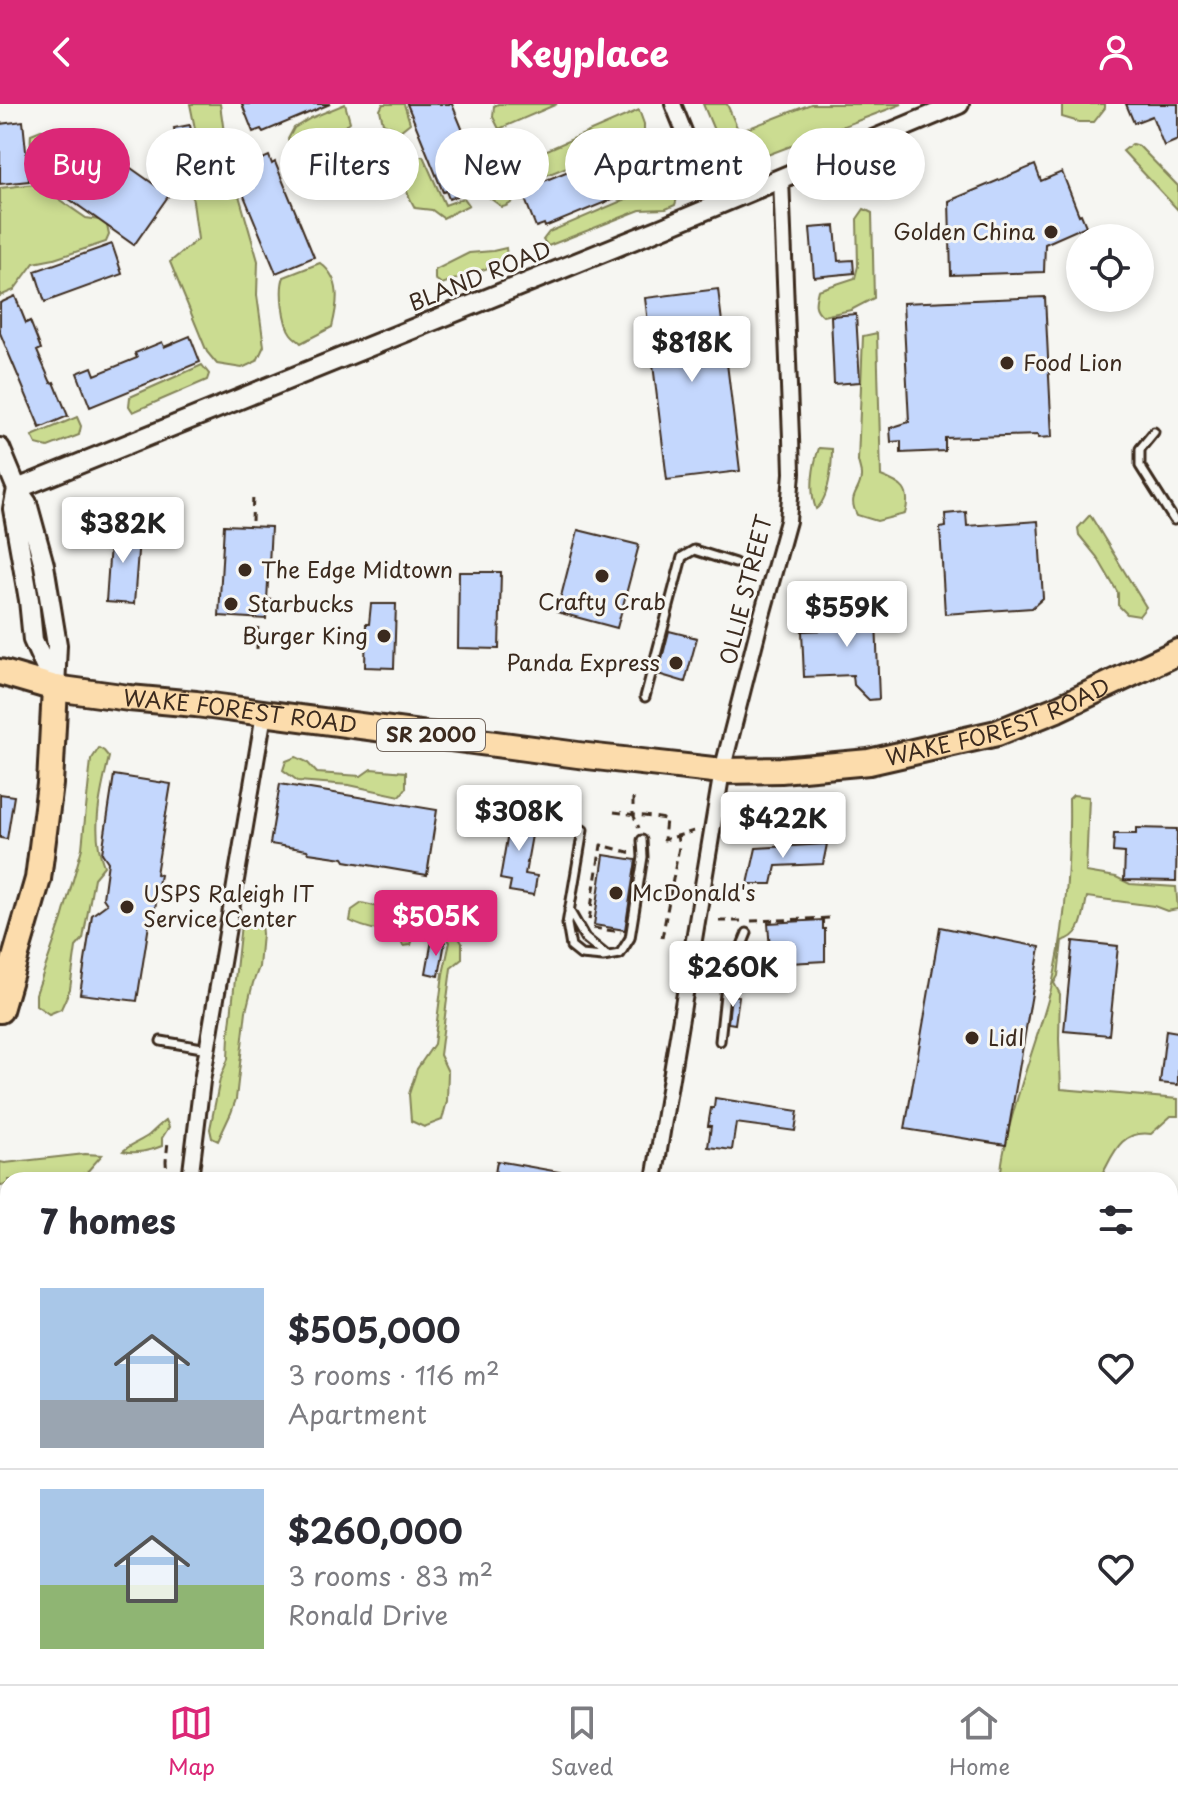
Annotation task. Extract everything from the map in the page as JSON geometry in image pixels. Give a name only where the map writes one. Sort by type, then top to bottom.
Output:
[{"type":"main road","name":"WAKE FOREST ROAD","points":[[0,672],[55,688],[585,756],[722,771],[794,770],[869,762],[997,733],[1057,709],[1178,652]]},
{"type":"main road","points":[[0,1010],[38,879],[50,784],[55,688]]},
{"type":"street","points":[[673,104],[714,206]]},
{"type":"street","name":"BLAND ROAD","points":[[17,489],[959,104]]},
{"type":"street","name":"OLLIE STREET","points":[[655,1172],[722,771],[786,532],[790,502],[788,337],[781,178]]},
{"type":"street","points":[[0,448],[17,489],[27,503],[47,579],[57,645],[55,688]]},
{"type":"street","points":[[191,1172],[208,1049],[264,714]]},
{"type":"lane","points":[[1154,432],[1140,449],[1140,466],[1174,520]]},
{"type":"lane","points":[[645,697],[682,557],[694,550],[735,563]]},
{"type":"lane","points":[[583,830],[567,924],[571,947],[581,955],[620,954],[630,938],[643,857],[642,840]]},
{"type":"lane","points":[[569,910],[585,938],[607,956]]},
{"type":"lane","points":[[720,1041],[726,985],[747,933]]},
{"type":"lane","points":[[161,1041],[208,1049]]},
{"type":"path","points":[[252,521],[253,495]]},
{"type":"path","points":[[269,600],[294,602]]},
{"type":"path","points":[[257,649],[258,621]]},
{"type":"path","points":[[633,798],[633,814],[639,829]]},
{"type":"path","points":[[614,812],[666,819],[664,840],[694,831]]},
{"type":"path","points":[[662,938],[679,847],[677,835]]},
{"type":"path","points":[[625,933],[588,927],[601,845],[635,853]]},
{"type":"path","points":[[719,921],[831,918]]},
{"type":"path","points":[[167,1172],[168,1141]]},
{"type":"green space","points":[[190,104],[220,104],[223,128],[195,128]]},
{"type":"green space","points":[[345,104],[350,122],[342,128],[294,128]]},
{"type":"green space","points":[[383,104],[404,104],[410,123],[404,128],[394,128],[383,123],[380,110]]},
{"type":"green space","points":[[557,104],[501,128],[493,117],[494,106]]},
{"type":"green space","points":[[703,104],[727,104],[737,128],[713,128]]},
{"type":"green space","points":[[811,104],[902,104],[838,128],[787,128],[787,147],[771,154],[771,128],[749,128]]},
{"type":"green space","points":[[1062,104],[1105,104],[1105,108],[1094,122],[1079,122],[1062,117]]},
{"type":"green space","points":[[639,110],[644,124],[644,128],[598,128]]},
{"type":"green space","points":[[565,142],[565,168],[549,174],[549,149]]},
{"type":"green space","points":[[1132,144],[1139,146],[1178,186],[1178,210],[1123,151]]},
{"type":"green space","points":[[419,156],[423,156],[435,183],[435,200],[443,200],[445,205],[465,200],[469,205],[443,218],[432,210],[415,208],[411,200],[419,200]]},
{"type":"green space","points":[[24,185],[24,200],[60,200],[86,218],[106,221],[109,235],[106,242],[34,263],[14,290],[0,296],[0,188]]},
{"type":"green space","points":[[193,200],[240,200],[258,261],[257,295],[264,346],[257,361],[242,368],[217,364],[207,352],[170,262],[198,239]]},
{"type":"green space","points":[[492,200],[514,200],[506,206],[502,207]]},
{"type":"green space","points":[[624,200],[676,200],[675,205],[666,209],[640,210],[548,246],[543,240],[549,232]]},
{"type":"green space","points":[[864,209],[872,213],[874,298],[851,310],[823,316],[816,304],[818,290],[855,278],[858,266],[857,219]]},
{"type":"green space","points":[[506,248],[507,256],[500,264],[442,284],[435,279],[435,270],[469,253]]},
{"type":"green space","points":[[320,263],[335,284],[337,300],[332,327],[301,343],[291,334],[286,323],[282,298],[284,277]]},
{"type":"green space","points":[[877,333],[881,476],[904,489],[907,506],[905,514],[877,521],[857,515],[853,502],[861,481],[858,461],[863,336]]},
{"type":"green space","points":[[202,365],[209,374],[207,380],[133,412],[129,406],[130,397]]},
{"type":"green space","points":[[77,417],[81,426],[79,435],[48,447],[36,444],[32,436]]},
{"type":"green space","points":[[819,448],[832,449],[832,456],[827,490],[816,509],[813,478]]},
{"type":"green space","points":[[1090,515],[1146,607],[1139,616],[1127,614],[1118,605],[1118,593],[1097,557],[1079,535],[1078,528]]},
{"type":"green space","points":[[99,748],[109,757],[97,825],[104,866],[94,878],[83,939],[76,947],[70,989],[61,1009],[49,1014],[36,1005],[36,994],[82,848],[91,760]]},
{"type":"green space","points":[[296,757],[307,762],[317,773],[361,776],[371,769],[406,772],[406,788],[400,796],[349,785],[298,781],[283,770],[286,761]]},
{"type":"green space","points":[[1073,795],[1089,797],[1086,872],[1116,877],[1130,884],[1176,887],[1178,909],[1167,911],[1154,906],[1087,897],[1078,930],[1062,941],[1058,976],[1054,983],[1060,994],[1061,1089],[1178,1099],[1178,1116],[1171,1116],[1151,1134],[1131,1136],[1124,1141],[1103,1172],[1001,1172],[1012,1118],[1056,966],[1066,895],[1069,799]]},
{"type":"green space","points":[[362,903],[390,910],[406,919],[413,934],[411,945],[403,946],[399,936],[350,921],[352,910]]},
{"type":"green space","points":[[248,919],[261,923],[259,967],[246,1011],[236,1099],[218,1141],[212,1138],[210,1129],[220,1079],[228,1059],[241,924]]},
{"type":"green space","points":[[445,927],[453,928],[462,943],[462,959],[451,968],[440,1055],[448,1072],[447,1101],[442,1120],[424,1127],[411,1121],[409,1094],[417,1069],[434,1044],[450,942],[443,934]]},
{"type":"green space","points":[[166,1120],[169,1127],[162,1138],[162,1146],[143,1152],[123,1151],[149,1135]]},
{"type":"green space","points":[[102,1155],[87,1172],[0,1172],[0,1162]]},
{"type":"building","points":[[242,104],[330,104],[264,132],[264,128],[251,128]]},
{"type":"building","points":[[407,104],[452,104],[462,128],[435,128],[435,172],[419,128]]},
{"type":"building","points":[[1126,104],[1178,104],[1178,140],[1164,146],[1152,116],[1134,123]]},
{"type":"building","points":[[23,121],[24,182],[0,184],[0,124]]},
{"type":"building","points":[[269,156],[272,164],[275,162],[280,174],[280,200],[291,200],[314,257],[276,273],[246,200],[264,200],[264,158]]},
{"type":"building","points":[[1035,165],[1041,181],[1062,172],[1085,224],[1066,224],[1066,235],[1045,244],[1044,272],[951,275],[949,201]]},
{"type":"building","points":[[130,167],[146,179],[146,200],[166,200],[134,245],[70,200],[130,200]]},
{"type":"building","points":[[565,172],[565,200],[611,200],[545,227],[544,224],[536,227],[525,200],[549,200],[549,179]]},
{"type":"building","points":[[835,226],[838,261],[853,260],[854,273],[814,277],[810,228]]},
{"type":"building","points":[[112,244],[122,274],[45,302],[35,271]]},
{"type":"building","points":[[718,289],[740,471],[667,480],[645,298]]},
{"type":"building","points":[[15,296],[26,323],[30,321],[41,349],[37,351],[68,416],[40,428],[0,333],[0,303]]},
{"type":"building","points":[[1045,297],[1052,437],[945,438],[945,451],[901,453],[901,441],[891,442],[890,428],[909,422],[903,303]]},
{"type":"building","points":[[856,314],[860,382],[834,384],[831,316]]},
{"type":"building","points":[[190,336],[200,362],[90,407],[77,373],[92,367],[95,375],[137,358],[135,353],[162,342],[164,347]]},
{"type":"building","points":[[966,512],[967,526],[1038,521],[1043,598],[1032,608],[945,614],[940,528],[946,527],[945,514]]},
{"type":"building","points":[[124,524],[140,525],[134,604],[106,602],[111,530],[123,531]]},
{"type":"building","name":"The Edge Midtown","points":[[224,525],[271,527],[266,619],[219,616]]},
{"type":"building","points":[[578,530],[639,545],[617,628],[557,612]]},
{"type":"building","points":[[459,572],[501,572],[499,649],[458,648]]},
{"type":"building","points":[[875,594],[879,699],[869,700],[854,685],[853,675],[804,677],[802,631],[852,629],[850,595]]},
{"type":"building","points":[[371,604],[396,604],[394,668],[365,667],[366,624],[369,624]]},
{"type":"building","points":[[669,631],[697,638],[685,682],[658,674]]},
{"type":"building","points":[[114,775],[171,784],[156,874],[160,875],[154,893],[157,899],[154,912],[151,912],[137,1001],[80,994],[92,915],[107,904],[103,898],[108,862],[102,853]]},
{"type":"building","points":[[280,784],[437,810],[427,875],[270,844]]},
{"type":"building","points":[[0,794],[14,796],[7,839],[0,838]]},
{"type":"building","points":[[512,809],[536,813],[525,874],[537,876],[534,895],[509,891],[511,881],[500,879]]},
{"type":"building","points":[[1136,828],[1177,829],[1176,881],[1124,880],[1125,853],[1113,852],[1114,834],[1136,834]]},
{"type":"building","points":[[827,844],[823,864],[776,866],[772,884],[748,884],[756,848]]},
{"type":"building","name":"McDonald's","points":[[604,855],[636,860],[625,930],[594,925]]},
{"type":"building","points":[[823,920],[825,961],[771,964],[768,923]]},
{"type":"building","name":"Lidl","points":[[940,927],[1040,947],[1006,1145],[905,1129]]},
{"type":"building","points":[[432,940],[445,942],[439,976],[426,973]]},
{"type":"building","points":[[1073,941],[1118,946],[1109,1035],[1064,1031]]},
{"type":"building","points":[[731,995],[739,996],[735,1024],[728,1023]]},
{"type":"building","points":[[1166,1030],[1178,1032],[1178,1085],[1160,1083]]},
{"type":"building","points":[[715,1098],[798,1111],[795,1131],[736,1123],[732,1150],[708,1147],[711,1126],[708,1126]]},
{"type":"building","points":[[497,1161],[559,1172],[495,1172]]},
{"type":"place","name":"Golden China","points":[[1051,232]]},
{"type":"place","name":"Food Lion","points":[[1007,363]]},
{"type":"place","name":"The Edge Midtown","points":[[245,570]]},
{"type":"place","name":"Crafty Crab","points":[[602,576]]},
{"type":"place","name":"Starbucks","points":[[231,604]]},
{"type":"place","name":"Burger King","points":[[384,636]]},
{"type":"place","name":"Panda Express","points":[[676,663]]},
{"type":"place","name":"McDonald's","points":[[616,893]]},
{"type":"place","name":"USPS Raleigh IT Service Center","points":[[127,907]]},
{"type":"place","name":"Lidl","points":[[972,1038]]}]
